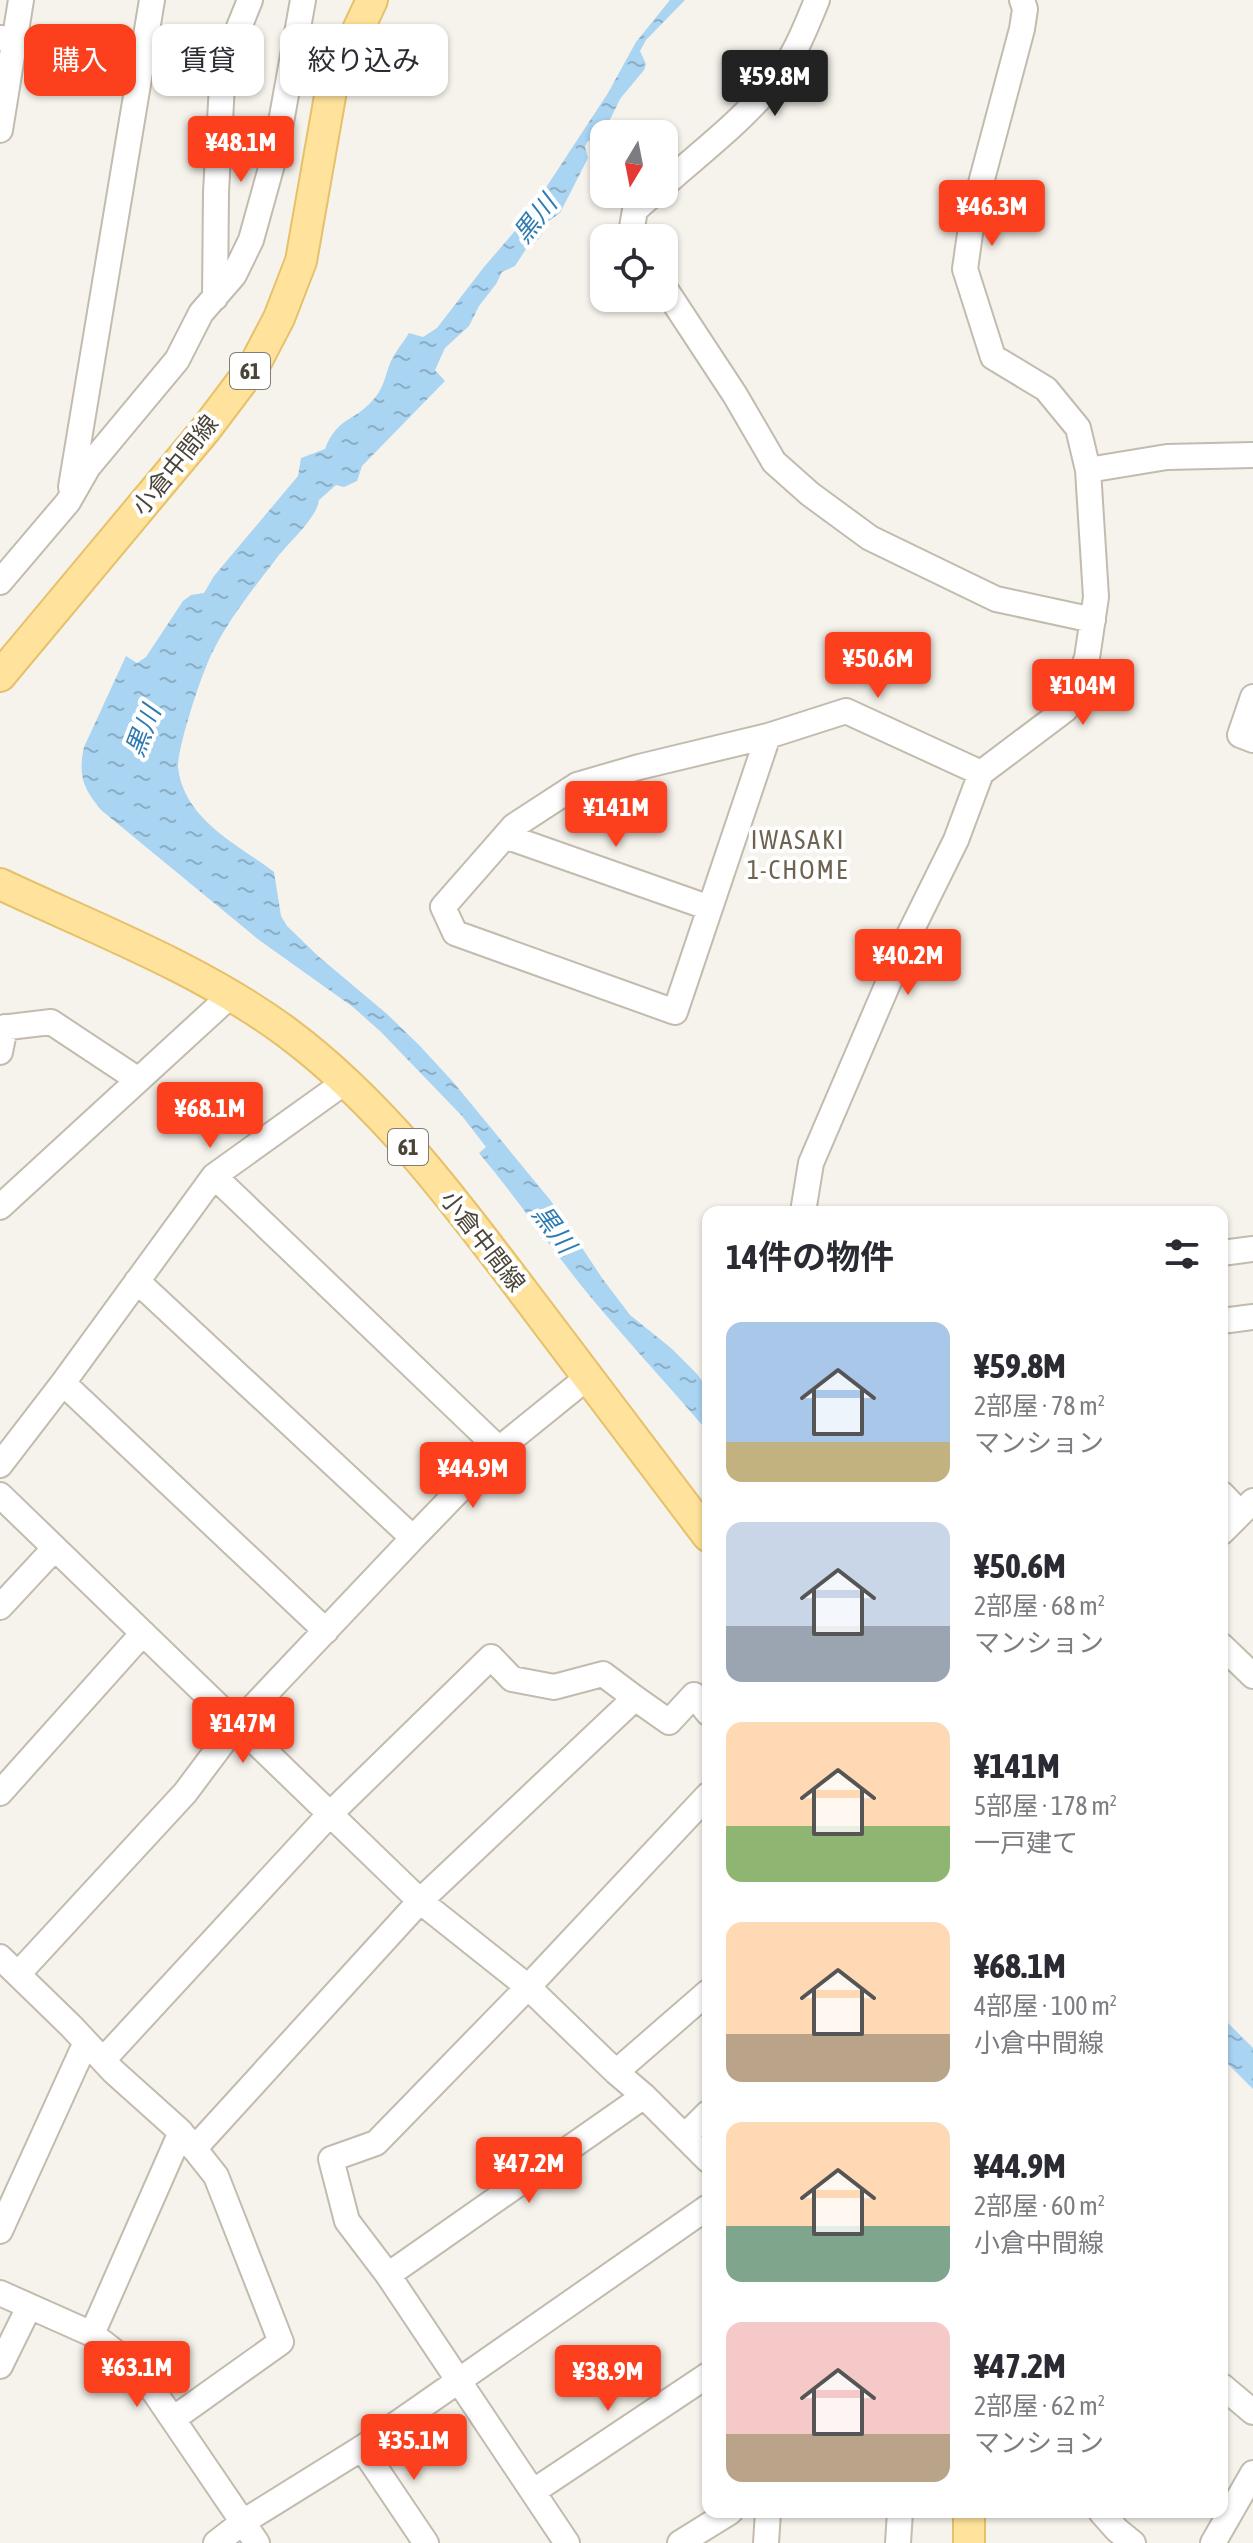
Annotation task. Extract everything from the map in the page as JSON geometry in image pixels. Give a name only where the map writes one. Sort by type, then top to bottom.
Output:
[{"type":"main road","name":"小倉中間線","points":[[0,676],[206,429],[255,364],[279,318],[301,261],[332,85],[372,0]]},
{"type":"main road","name":"小倉中間線","points":[[0,884],[145,951],[231,995],[286,1032],[345,1082],[404,1142],[471,1222],[702,1527]]},
{"type":"main road","points":[[969,2518],[969,2543]]},
{"type":"street","points":[[0,130],[8,39],[21,0]]},
{"type":"street","points":[[68,502],[152,0]]},
{"type":"street","points":[[240,24],[250,0]]},
{"type":"street","points":[[0,582],[68,502],[88,467],[177,360],[201,313],[234,275],[251,240],[276,150],[303,0]]},
{"type":"street","points":[[678,172],[751,107],[776,80],[800,43],[817,0]]},
{"type":"street","points":[[804,1206],[811,1163],[908,937],[956,840],[981,773],[1066,709],[1087,658],[1096,597],[1088,470],[1078,428],[1046,389],[993,357],[965,269],[973,213],[1022,29],[1025,9],[1022,0]]},
{"type":"street","points":[[8,39],[152,57]]},
{"type":"street","points":[[215,298],[221,96]]},
{"type":"street","points":[[678,308],[735,395],[774,462],[810,494],[870,538],[996,599],[1093,620]]},
{"type":"street","points":[[1088,470],[1167,457],[1253,455]]},
{"type":"street","points":[[1253,697],[1240,735],[1253,740]]},
{"type":"street","points":[[768,736],[675,1012],[455,933],[443,907],[514,826],[577,785],[768,736],[846,711],[981,773]]},
{"type":"street","points":[[505,836],[710,908]]},
{"type":"street","points":[[0,1207],[231,995]]},
{"type":"street","points":[[0,1052],[2,1027],[51,1022],[137,1079]]},
{"type":"street","points":[[0,1465],[214,1176],[345,1082]]},
{"type":"street","points":[[214,1176],[499,1449]]},
{"type":"street","points":[[1228,1252],[1253,1249]]},
{"type":"street","points":[[137,1281],[413,1538]]},
{"type":"street","points":[[1228,1320],[1253,1317]]},
{"type":"street","points":[[173,2419],[281,2342],[216,2176],[188,2141],[9,1966],[185,1793],[236,1725],[499,1449],[588,1377]]},
{"type":"street","points":[[63,1383],[326,1631]]},
{"type":"street","points":[[0,1495],[420,1901],[528,1987],[702,2154]]},
{"type":"street","points":[[1228,1497],[1247,1507],[1228,1526]]},
{"type":"street","points":[[0,1607],[54,1549]]},
{"type":"street","points":[[0,1793],[143,1633]]},
{"type":"street","points":[[103,2060],[329,1815],[491,1657],[512,1679],[554,1687],[603,1674],[669,1722],[694,1695],[702,1705]]},
{"type":"street","points":[[92,2334],[188,2141],[420,1901],[635,1698]]},
{"type":"street","points":[[567,2543],[388,2275],[347,2221],[331,2159],[376,2143],[702,1801]]},
{"type":"street","points":[[616,2072],[702,1997]]},
{"type":"street","points":[[0,2231],[86,2042]]},
{"type":"street","points":[[388,2275],[644,2096]]},
{"type":"street","points":[[685,2136],[702,2119]]},
{"type":"street","points":[[216,2543],[243,2522],[362,2448],[702,2211]]},
{"type":"street","points":[[0,2293],[92,2334],[134,2367],[257,2543]]},
{"type":"street","points":[[0,2366],[29,2307]]},
{"type":"street","points":[[534,2491],[702,2379]]},
{"type":"street","points":[[1228,2391],[1253,2412]]},
{"type":"street","points":[[362,2448],[426,2543]]},
{"type":"street","points":[[1228,2513],[1253,2473]]},
{"type":"street","points":[[680,2543],[720,2518]]},
{"type":"street","points":[[766,2543],[768,2518]]},
{"type":"street","points":[[898,2543],[900,2518]]},
{"type":"street","points":[[1106,2518],[1133,2543]]},
{"type":"street","points":[[1212,2538],[1225,2518]]},
{"type":"water","points":[[670,0],[685,0],[646,40],[640,51],[646,64],[644,70],[620,99],[610,120],[590,120],[636,42]]},
{"type":"water","name":"黒川","points":[[590,120],[590,140],[585,147],[588,158],[560,213],[546,223],[541,236],[528,246],[515,266],[502,272],[469,326],[445,348],[435,370],[445,381],[362,466],[357,481],[344,487],[336,485],[319,500],[308,522],[233,617],[202,678],[186,727],[178,767],[185,793],[204,819],[274,872],[281,916],[287,926],[387,1014],[454,1083],[551,1201],[630,1315],[697,1374],[702,1381],[702,1425],[567,1268],[479,1153],[486,1147],[462,1116],[353,1007],[259,940],[101,810],[86,788],[82,774],[84,747],[126,656],[137,663],[146,657],[183,601],[191,595],[204,593],[214,576],[298,476],[301,458],[325,449],[335,431],[373,400],[382,387],[393,357],[409,333],[423,337],[437,328],[526,218]]},
{"type":"water","points":[[1228,2023],[1253,2048],[1253,2089],[1228,2064]]},
{"type":"district","name":"IWASAKI 1-CHOME","points":[[798,855]]}]
